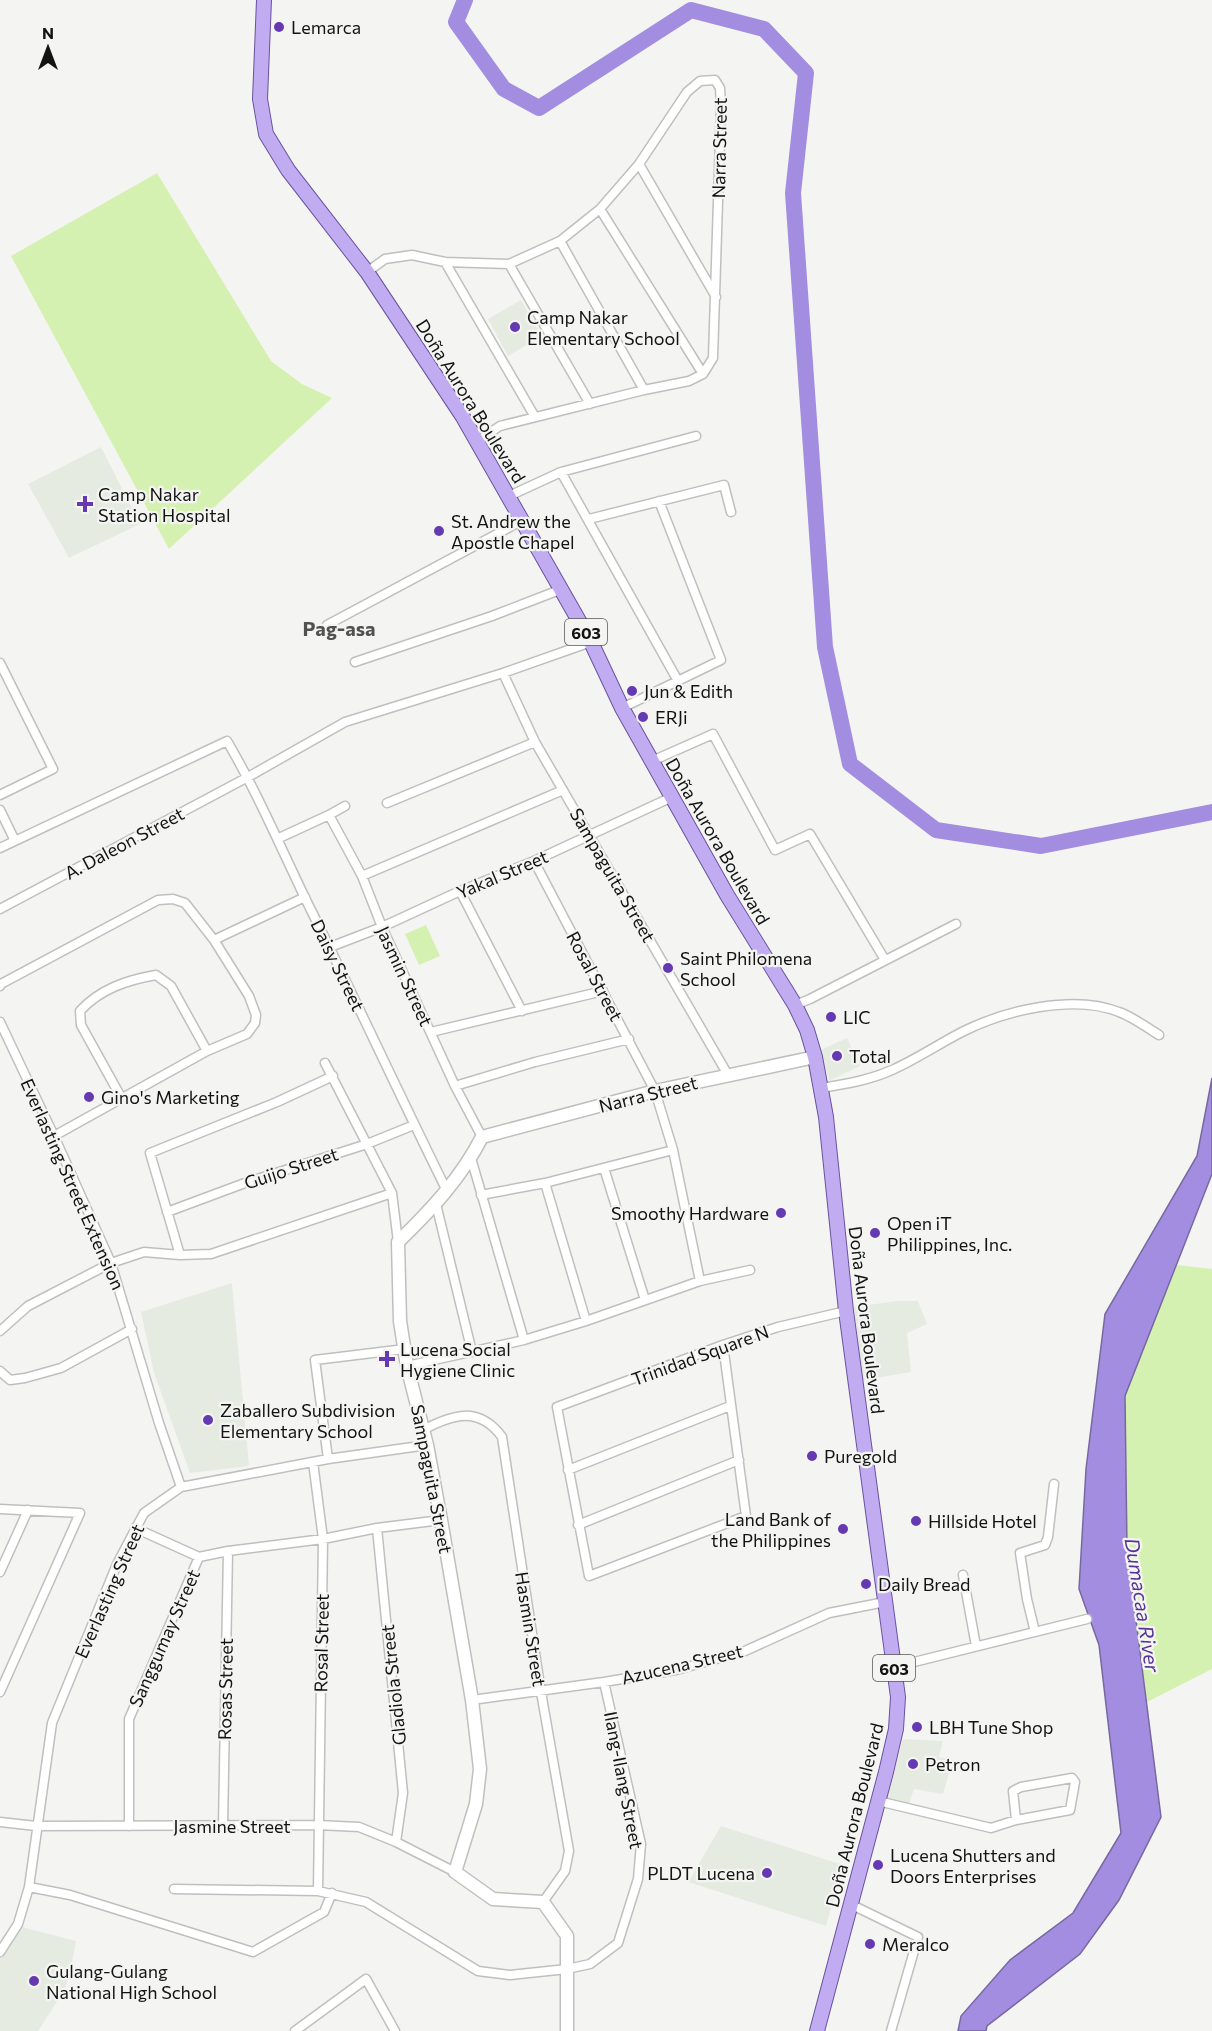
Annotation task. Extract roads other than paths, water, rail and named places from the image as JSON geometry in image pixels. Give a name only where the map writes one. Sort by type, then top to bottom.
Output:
[{"type":"main road","name":"Doña Aurora Boulevard","points":[[264,0],[260,99],[266,134],[288,170],[367,272],[477,441],[562,589],[591,642],[622,708],[727,895],[795,1005],[807,1030],[815,1057],[821,1088],[846,1311],[898,1697],[896,1729],[817,2031]]},
{"type":"street","name":"Narra Street","points":[[367,272],[385,259],[412,255],[445,262],[508,264],[560,241],[600,209],[639,164],[687,92],[700,81],[715,80],[720,88],[721,106],[716,297],[713,358],[703,374]]},
{"type":"street","points":[[639,164],[716,297]]},
{"type":"street","points":[[477,441],[500,426],[689,381],[703,374],[600,209]]},
{"type":"street","points":[[560,241],[644,390]]},
{"type":"street","points":[[445,262],[535,417]]},
{"type":"street","points":[[508,264],[590,404]]},
{"type":"street","points":[[509,496],[561,472],[696,436]]},
{"type":"street","points":[[561,472],[678,681]]},
{"type":"street","points":[[589,519],[724,484],[732,512]]},
{"type":"street","points":[[622,708],[721,660],[658,501]]},
{"type":"street","points":[[327,625],[523,520]]},
{"type":"street","points":[[356,662],[492,616],[562,589]]},
{"type":"street","name":"A. Daleon Street","points":[[0,909],[248,777],[345,722],[503,673],[591,642]]},
{"type":"street","points":[[0,663],[53,769],[0,795]]},
{"type":"street","name":"Sampaguita Street","points":[[503,673],[536,742],[728,1075]]},
{"type":"street","points":[[652,761],[712,734],[775,850],[810,834],[885,960]]},
{"type":"street","name":"Daisy Street","points":[[15,841],[227,741],[279,838],[305,897],[447,1191]]},
{"type":"street","points":[[387,804],[536,742]]},
{"type":"street","points":[[362,876],[563,790]]},
{"type":"street","name":"Yakal Street","points":[[330,947],[534,861],[672,797]]},
{"type":"street","points":[[279,838],[345,806]]},
{"type":"street","points":[[0,810],[15,841],[0,848]]},
{"type":"street","name":"Jasmin Street","points":[[329,815],[362,876],[382,927],[430,1032],[482,1137]]},
{"type":"street","name":"Rosal Street","points":[[534,861],[655,1090],[673,1150],[700,1281]]},
{"type":"street","points":[[460,891],[522,1011]]},
{"type":"street","points":[[214,940],[305,897]]},
{"type":"street","points":[[1,985],[158,900],[172,898],[185,903],[214,940],[249,996],[256,1015],[255,1023],[246,1034],[207,1051],[54,1136]]},
{"type":"street","points":[[795,1005],[956,924]]},
{"type":"street","points":[[122,1099],[81,1025],[80,1011],[89,1001],[112,987],[156,975],[171,986],[207,1051]]},
{"type":"street","points":[[430,1032],[603,991]]},
{"type":"street","points":[[821,1088],[866,1080],[892,1070],[966,1030],[1002,1017],[1052,1004],[1098,1006],[1120,1012],[1159,1035]]},
{"type":"street","name":"Everlasting Street Extension","points":[[0,1022],[111,1263],[159,1423],[181,1487]]},
{"type":"street","points":[[455,1086],[535,1062],[629,1039]]},
{"type":"street","name":"Narra Street","points":[[482,1137],[655,1090],[815,1057]]},
{"type":"street","name":"Sampaguita Street","points":[[325,1063],[392,1192],[398,1242],[400,1311],[407,1366],[427,1445],[441,1520],[472,1700],[480,1768],[479,1788],[455,1872]]},
{"type":"street","points":[[180,1255],[150,1153],[277,1102],[333,1076]]},
{"type":"street","name":"Guijo Street","points":[[167,1212],[245,1183],[368,1144],[414,1125]]},
{"type":"street","points":[[398,1242],[447,1191],[471,1158],[482,1137]]},
{"type":"street","points":[[481,1195],[545,1184],[673,1150]]},
{"type":"street","points":[[471,1158],[524,1340]]},
{"type":"street","points":[[604,1168],[645,1300]]},
{"type":"street","points":[[545,1184],[586,1321]]},
{"type":"street","points":[[0,1331],[28,1306],[111,1263],[144,1252],[180,1255],[211,1254],[392,1192]]},
{"type":"street","points":[[436,1204],[472,1352]]},
{"type":"street","points":[[407,1366],[524,1340],[700,1281],[750,1270]]},
{"type":"street","name":"Trinidad Square N","points":[[568,1470],[557,1407],[723,1345],[846,1311]]},
{"type":"street","points":[[1,1374],[10,1380],[61,1368],[132,1329]]},
{"type":"street","points":[[723,1345],[746,1516],[589,1576],[568,1470],[730,1406]]},
{"type":"street","points":[[328,1459],[315,1360],[405,1349]]},
{"type":"street","name":"Hasmin Street","points":[[423,1430],[442,1420],[461,1416],[479,1416],[493,1425],[502,1437],[541,1692],[569,1851],[565,1871],[543,1902]]},
{"type":"street","name":"Everlasting Street","points":[[0,1952],[18,1924],[29,1887],[52,1723],[117,1564],[144,1513],[181,1487],[328,1459],[427,1445]]},
{"type":"street","points":[[578,1525],[739,1460]]},
{"type":"street","name":"Rosal Street","points":[[314,1462],[323,1539],[318,1891]]},
{"type":"street","points":[[1035,1632],[1020,1553],[1045,1545],[1048,1537],[1054,1484]]},
{"type":"street","points":[[0,1509],[80,1514],[0,1692]]},
{"type":"street","points":[[0,1572],[28,1510]]},
{"type":"street","points":[[135,1528],[200,1557],[228,1551],[323,1539],[377,1528],[441,1520]]},
{"type":"street","name":"Gladiola Street","points":[[377,1528],[403,1793],[396,1842]]},
{"type":"street","name":"Rosas Street","points":[[223,1826],[228,1551]]},
{"type":"street","name":"Sanggumay Street","points":[[129,1826],[129,1719],[200,1557]]},
{"type":"street","points":[[963,1575],[976,1646]]},
{"type":"street","name":"Azucena Street","points":[[472,1700],[541,1692],[676,1670],[744,1651],[829,1613],[885,1602]]},
{"type":"street","points":[[894,1666],[1087,1619]]},
{"type":"street","name":"Ilang-Ilang Street","points":[[174,1889],[318,1891],[366,1902],[478,1971],[510,1975],[567,1969],[590,1964],[618,1943],[638,1880],[641,1844],[604,1682]]},
{"type":"street","points":[[878,1801],[991,1828],[1016,1820],[1070,1810],[1075,1782],[1072,1778],[1021,1787],[1013,1791],[1016,1820]]},
{"type":"street","name":"Jasmine Street","points":[[0,1822],[36,1826],[318,1825],[360,1827],[396,1842],[455,1872]]},
{"type":"street","points":[[455,1872],[494,1899],[543,1902],[567,1936],[567,2031]]},
{"type":"street","points":[[29,1887],[70,1895],[253,1952],[324,1912],[332,1893]]},
{"type":"street","points":[[850,1904],[918,1937],[891,2031]]},
{"type":"street","points":[[295,2031],[366,1979],[395,2031]]},
{"type":"waterway","points":[[465,0],[456,22],[504,89],[539,108],[691,10],[764,29],[806,73],[793,193],[825,647],[850,764],[936,830],[1041,846],[1212,812]]},
{"type":"place","name":"Lemarca","points":[[279,27]]},
{"type":"place","name":"Camp Nakar Elementary School","points":[[515,327]]},
{"type":"place","name":"Camp Nakar Station Hospital","points":[[85,504]]},
{"type":"place","name":"St. Andrew the Apostle Chapel","points":[[439,531]]},
{"type":"place","name":"Jun & Edith","points":[[632,691]]},
{"type":"place","name":"ERJi","points":[[643,717]]},
{"type":"place","name":"Saint Philomena School","points":[[668,968]]},
{"type":"place","name":"LIC","points":[[831,1017]]},
{"type":"place","name":"Total","points":[[837,1056]]},
{"type":"place","name":"Gino's Marketing","points":[[89,1097]]},
{"type":"place","name":"Smoothy Hardware","points":[[781,1213]]},
{"type":"place","name":"Open iT Philippines, Inc.","points":[[875,1233]]},
{"type":"place","name":"Lucena Social Hygiene Clinic","points":[[387,1359]]},
{"type":"place","name":"Zaballero Subdivision Elementary School","points":[[208,1420]]},
{"type":"place","name":"Puregold","points":[[812,1456]]},
{"type":"place","name":"Hillside Hotel","points":[[916,1521]]},
{"type":"place","name":"Land Bank of the Philippines","points":[[843,1529]]},
{"type":"place","name":"Daily Bread","points":[[866,1584]]},
{"type":"place","name":"LBH Tune Shop","points":[[917,1727]]},
{"type":"place","name":"Petron","points":[[913,1764]]},
{"type":"place","name":"Lucena Shutters and Doors Enterprises","points":[[878,1865]]},
{"type":"place","name":"PLDT Lucena","points":[[767,1873]]},
{"type":"place","name":"Meralco","points":[[870,1944]]},
{"type":"place","name":"Gulang-Gulang National High School","points":[[34,1981]]},
{"type":"district","name":"Pag-asa","points":[[339,628]]},
{"type":"water label","name":"Dumacaa River","points":[[1143,1605]]}]
